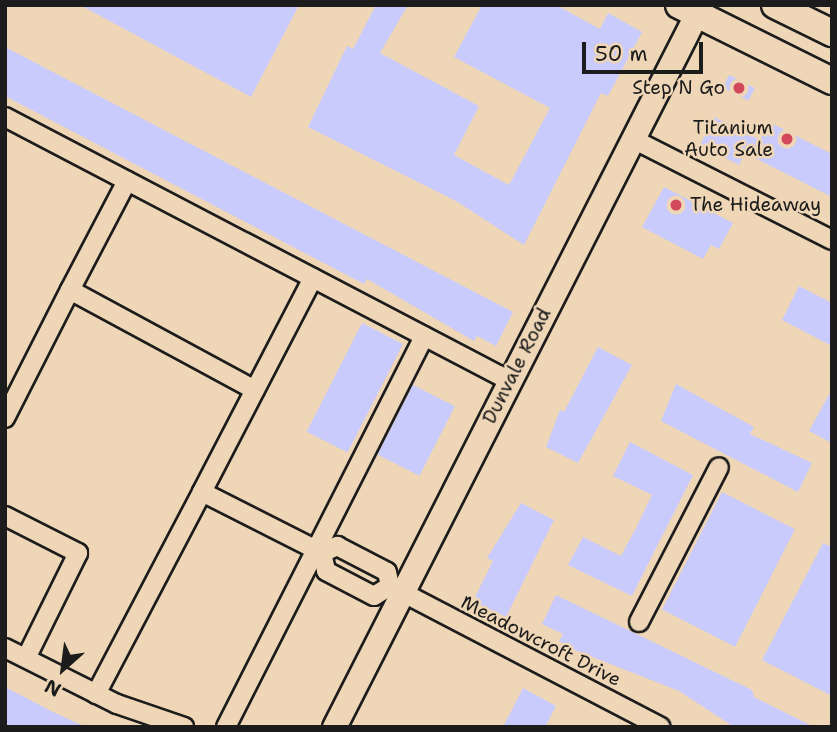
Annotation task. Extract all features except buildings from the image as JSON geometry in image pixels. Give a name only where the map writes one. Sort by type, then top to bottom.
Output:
[{"type":"main road","points":[[775,5],[832,33]]},
{"type":"main road","points":[[692,8],[832,81]]},
{"type":"street","name":"Dunvale Road","points":[[334,727],[396,589],[510,381],[633,139],[692,8]]},
{"type":"street","points":[[8,125],[127,181],[510,381]]},
{"type":"street","points":[[633,139],[832,240]]},
{"type":"street","points":[[5,418],[127,181]]},
{"type":"street","points":[[96,694],[313,278]]},
{"type":"street","points":[[70,290],[255,390]]},
{"type":"street","points":[[226,727],[318,551],[424,336]]},
{"type":"street","points":[[639,622],[719,467]]},
{"type":"street","points":[[202,492],[318,551],[326,571],[374,596],[396,589],[387,572],[337,546],[318,551]]},
{"type":"street","points":[[5,516],[78,553],[26,658]]},
{"type":"street","name":"Meadowcroft Drive","points":[[396,589],[661,727]]},
{"type":"street","points":[[5,648],[96,694],[184,727]]},
{"type":"place","name":"Step N Go","points":[[739,88]]},
{"type":"place","name":"Titanium Auto Sale","points":[[787,139]]},
{"type":"place","name":"The Hideaway","points":[[676,205]]}]
